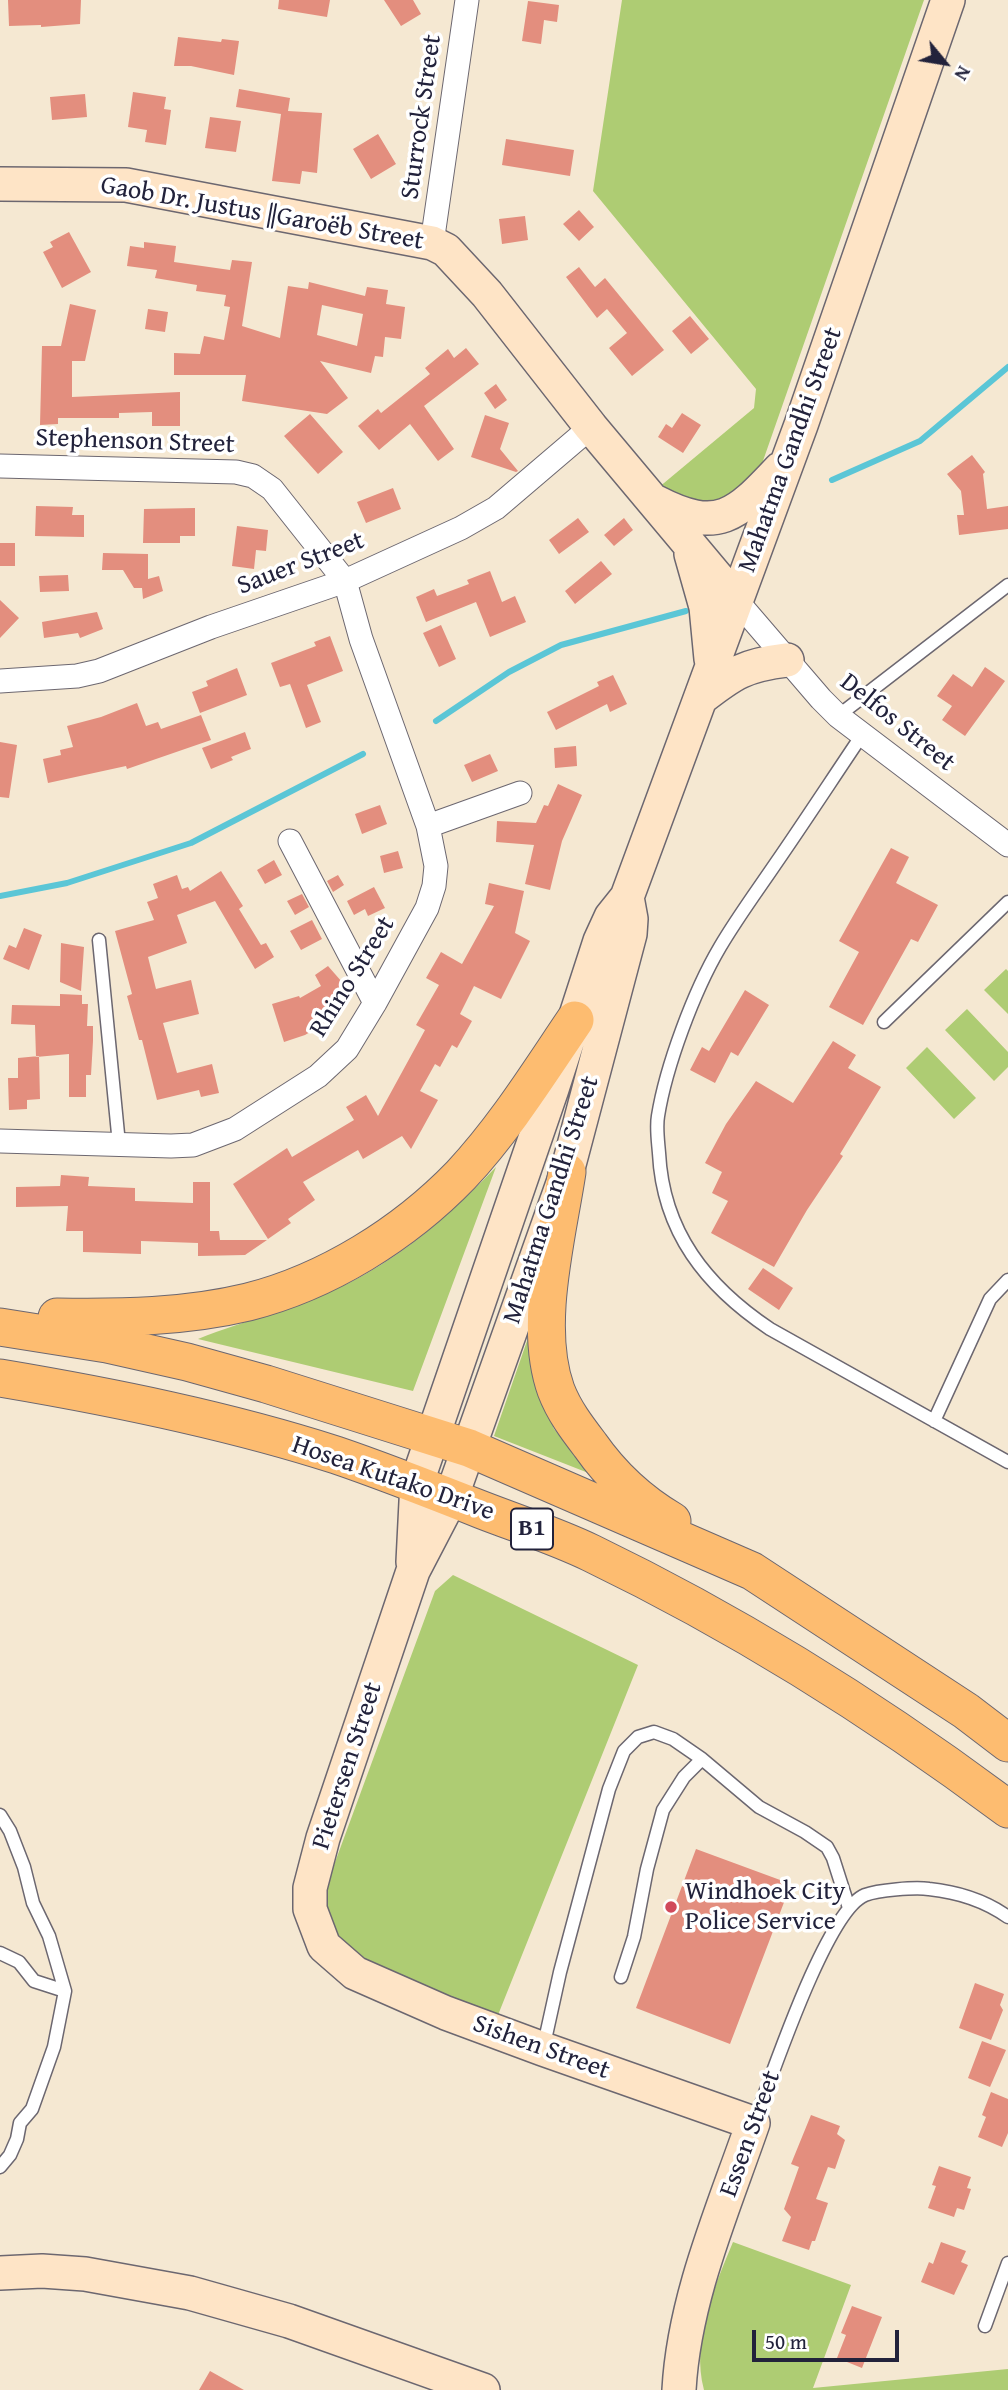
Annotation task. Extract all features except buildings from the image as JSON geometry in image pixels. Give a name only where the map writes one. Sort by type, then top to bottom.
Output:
[{"type":"main road","points":[[0,1315],[116,1318],[218,1308],[251,1301],[347,1263],[426,1206],[460,1175],[494,1136],[575,1020]]},
{"type":"main road","points":[[567,1172],[546,1319],[549,1363],[556,1390],[568,1414],[604,1465],[656,1511],[752,1571]]},
{"type":"main road","name":"Hosea Kutako Drive","points":[[0,1327],[107,1344],[187,1362],[469,1448],[752,1571],[966,1711],[1008,1743]]},
{"type":"main road","name":"Hosea Kutako Drive","points":[[0,1378],[165,1409],[333,1454],[589,1552],[719,1619],[859,1704],[1008,1809]]},
{"type":"street","name":"Sturrock Street","points":[[432,243],[467,0]]},
{"type":"street","name":"Mahatma Gandhi Street","points":[[417,1485],[600,941],[611,917],[627,897],[787,462],[948,0]]},
{"type":"street","name":"Gaob Dr. Justus ǁGaroëb Street","points":[[0,184],[126,185],[432,243],[446,250],[487,294],[590,427],[736,600]]},
{"type":"street","name":"Sauer Street","points":[[0,681],[76,676],[99,671],[211,627],[345,581],[461,528],[496,508],[590,427]]},
{"type":"street","points":[[654,501],[690,517],[722,518],[748,501],[787,462]]},
{"type":"street","name":"Stephenson Street","points":[[0,466],[208,470],[253,476],[272,489],[345,581]]},
{"type":"street","points":[[688,544],[706,607],[706,683],[743,669],[787,660]]},
{"type":"street","name":"Rhino Street","points":[[0,1141],[171,1146],[193,1144],[235,1129],[318,1076],[347,1049],[427,908],[436,866],[428,826],[361,639],[345,581]]},
{"type":"street","name":"Delfos Street","points":[[736,600],[838,716],[1008,845]]},
{"type":"street","points":[[428,826],[520,793]]},
{"type":"street","points":[[290,841],[375,1003]]},
{"type":"street","name":"Mahatma Gandhi Street","points":[[451,1498],[567,1172],[630,933],[631,919],[627,897]]},
{"type":"street","name":"Pietersen Street","points":[[412,1571],[417,1485]]},
{"type":"street","name":"Pietersen Street","points":[[336,1958],[324,1946],[316,1929],[310,1909],[310,1888],[323,1838],[412,1571],[451,1498]]},
{"type":"street","name":"Sishen Street","points":[[336,1958],[355,1973],[377,1984],[543,2049],[753,2123]]},
{"type":"street","name":"Essen Street","points":[[679,2390],[681,2353],[702,2271],[753,2123]]},
{"type":"street","points":[[0,2273],[42,2271],[85,2274],[190,2293],[289,2321],[483,2390]]},
{"type":"lane","points":[[838,716],[1008,585]]},
{"type":"lane","points":[[862,735],[719,948],[696,996],[670,1066],[657,1118],[660,1173],[670,1216],[691,1254],[722,1293],[744,1312],[934,1421],[1004,1456]]},
{"type":"lane","points":[[884,1022],[1008,902]]},
{"type":"lane","points":[[99,940],[119,1144]]},
{"type":"lane","points":[[934,1421],[990,1299],[1008,1280]]},
{"type":"lane","points":[[543,2049],[560,1972],[609,1789],[624,1751],[638,1737],[654,1732],[673,1739],[702,1759],[759,1807],[827,1847],[849,1908]]},
{"type":"lane","points":[[621,1977],[634,1937],[647,1869],[663,1810],[684,1777],[702,1759]]},
{"type":"lane","points":[[0,1836],[2,1819]]},
{"type":"lane","points":[[0,2167],[10,2155],[20,2123],[32,2109],[54,2047],[65,1991],[49,1936],[33,1903],[24,1867],[2,1819]]},
{"type":"lane","name":"Essen Street","points":[[753,2123],[818,1957],[849,1908],[864,1896],[916,1888],[955,1892],[995,1908],[1008,1917]]},
{"type":"lane","points":[[0,1953],[19,1962],[34,1981],[65,1991]]},
{"type":"lane","points":[[985,2326],[1008,2263]]},
{"type":"green space","points":[[622,0],[924,0],[757,478],[709,511],[658,488],[754,408],[756,389],[593,191]]},
{"type":"green space","points":[[1006,969],[1008,971],[1008,1014],[984,990]]},
{"type":"green space","points":[[967,1009],[1008,1052],[1008,1067],[994,1081],[945,1030]]},
{"type":"green space","points":[[927,1047],[976,1098],[954,1119],[906,1068]]},
{"type":"green space","points":[[496,1167],[413,1391],[198,1339],[312,1299],[370,1272],[427,1231]]},
{"type":"green space","points":[[528,1338],[542,1396],[554,1429],[591,1474],[494,1436]]},
{"type":"green space","points":[[453,1575],[638,1665],[498,2015],[363,1965],[333,1934],[326,1910],[326,1892],[334,1865],[435,1591]]},
{"type":"green space","points":[[733,2242],[851,2285],[813,2388],[1008,2369],[1008,2390],[704,2390],[700,2352],[702,2333],[712,2296]]},
{"type":"waterway","points":[[832,480],[920,441],[1008,367]]},
{"type":"waterway","points":[[436,721],[509,672],[561,645],[686,611]]},
{"type":"waterway","points":[[0,896],[67,883],[191,843],[363,754]]},
{"type":"place","name":"Windhoek City Police Service","points":[[671,1907]]}]
